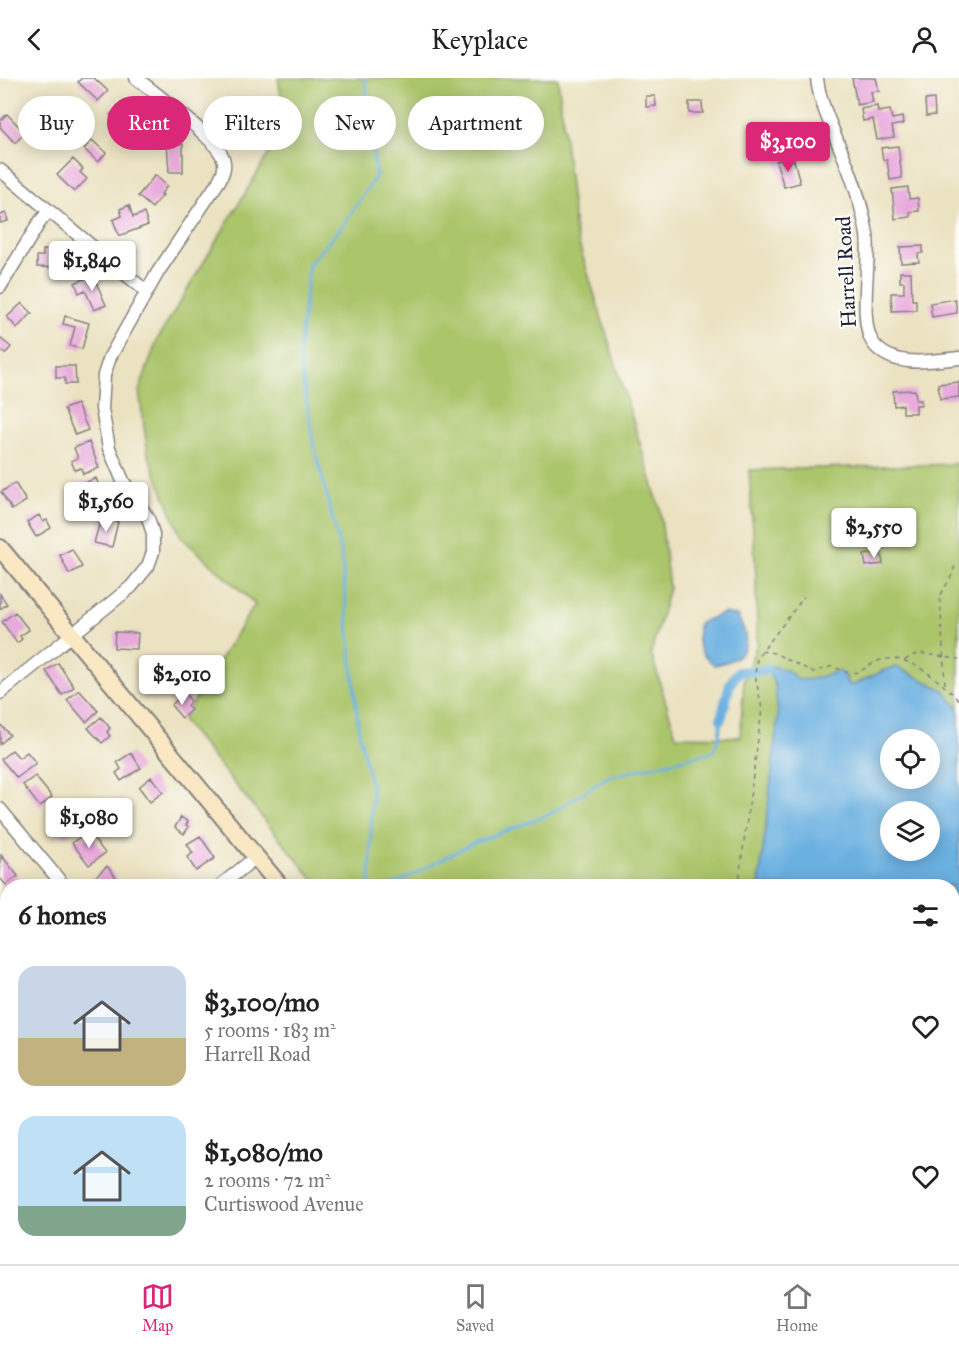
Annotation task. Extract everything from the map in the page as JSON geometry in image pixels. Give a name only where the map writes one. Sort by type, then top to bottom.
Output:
[{"type":"street","points":[[0,693],[72,636],[142,575],[153,552],[153,534],[148,518],[123,481],[114,462],[106,435],[102,409],[104,375],[110,357],[147,292],[219,181],[224,168],[219,153],[198,129],[136,78]]},
{"type":"street","name":"Harrell Road","points":[[817,78],[823,106],[850,170],[863,210],[868,250],[866,318],[869,336],[877,348],[884,353],[905,361],[920,362],[959,358]]},
{"type":"street","points":[[0,170],[147,292]]},
{"type":"street","points":[[0,287],[39,223],[49,211]]},
{"type":"street","points":[[0,548],[274,879]]},
{"type":"street","points":[[0,809],[58,879]]},
{"type":"street","points":[[229,879],[256,857]]},
{"type":"path","points":[[945,685],[940,596],[955,565]]},
{"type":"path","points":[[739,879],[762,709],[755,675],[757,658],[760,651],[804,597]]},
{"type":"path","points":[[760,651],[774,653],[813,672],[833,666],[847,674],[859,672],[879,661],[891,658],[904,661],[927,671],[959,700]]},
{"type":"path","points":[[904,661],[918,653],[959,659]]},
{"type":"green space","points":[[278,78],[558,78],[575,231],[660,509],[669,588],[651,653],[676,736],[740,737],[744,680],[757,644],[756,578],[749,470],[959,464],[959,879],[313,879],[182,720],[255,604],[181,537],[148,454],[139,391],[157,340],[271,150],[302,150],[302,96],[281,96]]},
{"type":"water","points":[[724,613],[737,616],[746,642],[740,654],[733,659],[714,665],[699,647],[699,623]]},
{"type":"water","points":[[771,666],[787,670],[798,680],[812,679],[839,671],[846,677],[847,684],[853,685],[887,669],[897,667],[944,690],[959,709],[959,879],[760,879],[778,715],[775,686],[768,670]]},
{"type":"building","points":[[82,78],[94,78],[108,91],[98,101],[78,82]]},
{"type":"building","points":[[852,78],[876,78],[879,91],[871,92],[873,102],[857,105]]},
{"type":"building","points":[[646,96],[655,96],[656,106],[646,107]]},
{"type":"building","points":[[934,99],[935,115],[926,116],[925,100]]},
{"type":"building","points":[[689,102],[702,102],[703,113],[689,113]]},
{"type":"building","points":[[877,106],[878,112],[890,110],[892,119],[902,117],[903,124],[892,126],[894,137],[877,140],[873,119],[863,121],[861,109]]},
{"type":"building","points":[[7,114],[18,126],[18,140],[15,143],[0,127],[0,121]]},
{"type":"building","points":[[95,143],[106,153],[98,162],[85,150],[95,150]]},
{"type":"building","points":[[898,146],[902,178],[890,180],[887,160],[883,160],[881,148]]},
{"type":"building","points":[[167,150],[183,150],[183,172],[169,172]]},
{"type":"building","points":[[73,159],[83,169],[80,172],[87,179],[74,192],[57,175]]},
{"type":"building","points":[[785,159],[786,162],[794,160],[800,183],[784,187],[776,161]]},
{"type":"building","points":[[155,175],[167,186],[152,208],[138,196]]},
{"type":"building","points":[[908,187],[909,199],[918,198],[919,211],[910,212],[910,217],[895,219],[892,189]]},
{"type":"building","points":[[129,205],[133,217],[144,213],[148,225],[119,236],[113,220],[122,216],[120,209]]},
{"type":"building","points":[[6,213],[8,221],[0,223],[0,215]]},
{"type":"building","points":[[923,246],[923,253],[918,254],[919,262],[901,263],[900,247]]},
{"type":"building","points":[[43,250],[63,251],[62,268],[37,267],[37,256],[43,256]]},
{"type":"building","points":[[900,272],[911,272],[912,300],[916,300],[916,310],[892,311],[891,293],[904,293],[904,282],[900,282]]},
{"type":"building","points":[[93,275],[106,305],[94,310],[85,290],[79,293],[75,283]]},
{"type":"building","points":[[955,299],[957,313],[932,317],[930,303]]},
{"type":"building","points":[[22,303],[32,313],[17,328],[7,317]]},
{"type":"building","points":[[65,316],[89,323],[82,349],[70,346],[75,327],[63,324]]},
{"type":"building","points":[[0,338],[11,347],[5,354],[0,349]]},
{"type":"building","points":[[56,366],[75,366],[76,384],[65,384],[65,378],[56,378]]},
{"type":"building","points":[[959,382],[959,397],[940,399],[938,384]]},
{"type":"building","points":[[915,390],[916,400],[921,400],[921,405],[916,405],[916,413],[903,413],[903,405],[894,406],[893,391]]},
{"type":"building","points":[[77,404],[88,430],[75,435],[64,409]]},
{"type":"building","points":[[89,442],[99,468],[83,474],[81,468],[75,470],[71,461],[78,458],[74,448]]},
{"type":"building","points":[[96,478],[101,491],[95,493],[101,508],[85,514],[74,488]]},
{"type":"building","points":[[15,483],[26,501],[12,510],[1,492]]},
{"type":"building","points":[[39,515],[43,522],[47,520],[51,528],[36,537],[27,522]]},
{"type":"building","points":[[101,518],[118,522],[112,547],[94,543]]},
{"type":"building","points":[[72,549],[82,567],[69,574],[60,555]]},
{"type":"building","points":[[881,552],[883,564],[866,566],[864,555]]},
{"type":"building","points":[[0,594],[7,604],[0,609]]},
{"type":"building","points":[[15,612],[29,630],[20,636],[22,639],[17,643],[2,622]]},
{"type":"building","points":[[115,632],[138,633],[137,649],[114,648]]},
{"type":"building","points":[[58,663],[74,687],[62,695],[46,671]]},
{"type":"building","points":[[79,690],[98,711],[86,722],[67,700]]},
{"type":"building","points":[[185,694],[191,701],[187,705],[191,710],[182,718],[171,705]]},
{"type":"building","points":[[101,717],[110,728],[107,732],[110,736],[102,743],[88,728]]},
{"type":"building","points":[[0,724],[10,735],[0,744]]},
{"type":"building","points":[[12,750],[19,758],[27,752],[36,763],[17,778],[1,759]]},
{"type":"building","points":[[131,753],[141,768],[121,781],[116,773],[121,769],[117,762]]},
{"type":"building","points":[[35,776],[52,797],[40,807],[23,785]]},
{"type":"building","points":[[151,777],[163,792],[150,802],[139,787]]},
{"type":"building","points":[[57,805],[63,812],[69,808],[79,821],[74,825],[76,828],[65,836],[47,813]]},
{"type":"building","points":[[181,817],[188,822],[186,825],[189,827],[184,834],[175,827]]},
{"type":"building","points":[[82,835],[85,840],[91,835],[105,853],[89,865],[72,843]]},
{"type":"building","points":[[200,836],[215,858],[196,871],[187,857],[193,853],[187,844]]},
{"type":"building","points":[[1,855],[18,876],[14,879],[0,878]]},
{"type":"building","points":[[107,866],[117,879],[98,879],[96,876]]},
{"type":"waterway","points":[[365,78],[376,176],[344,224],[309,264],[299,356],[314,445],[341,553],[359,733],[372,790],[370,879]]},
{"type":"waterway","points":[[721,719],[730,684],[738,672],[768,670]]},
{"type":"waterway","points":[[404,879],[471,844],[550,814],[608,777],[713,752],[719,737],[721,719]]}]
